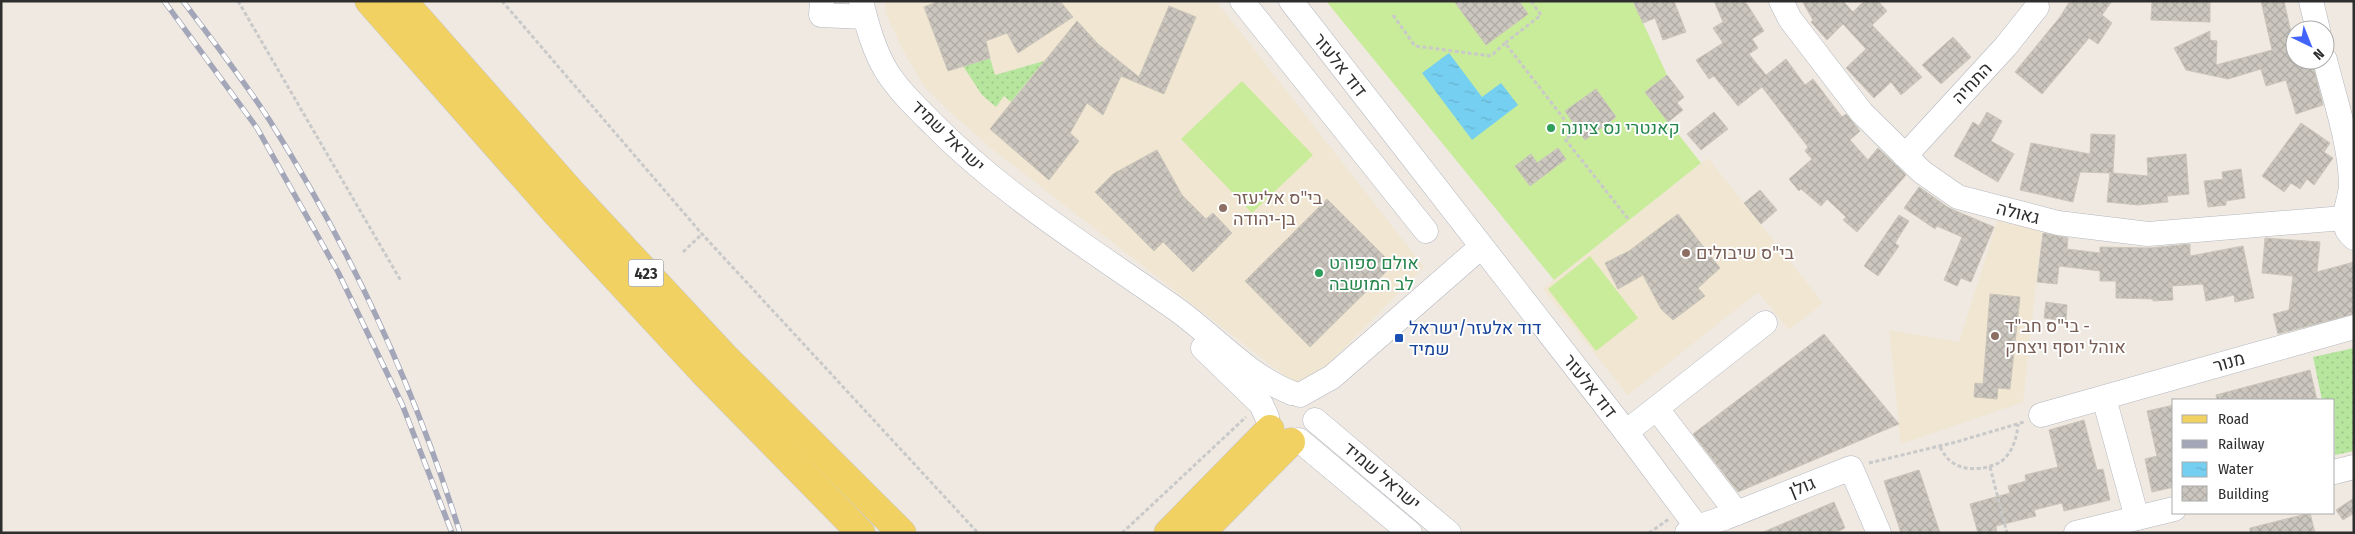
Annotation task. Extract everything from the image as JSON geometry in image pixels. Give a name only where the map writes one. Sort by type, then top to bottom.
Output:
[{"type":"main road","name":"423","points":[[369,1],[588,248],[705,374],[861,533]]},
{"type":"main road","name":"423","points":[[403,1],[574,195],[717,349],[902,533]]},
{"type":"main road","points":[[1168,533],[1277,426]]},
{"type":"main road","points":[[1200,533],[1277,426]]},
{"type":"street","points":[[822,1],[821,15],[863,9]]},
{"type":"street","points":[[1242,1],[1426,231]]},
{"type":"street","name":"דוד אלעזר","points":[[1291,1],[1480,247],[1626,432],[1692,530]]},
{"type":"street","name":"גאולה","points":[[1781,1],[1790,20],[1856,106],[1904,156],[1922,172],[1958,197],[2058,223],[2148,234],[2350,224]]},
{"type":"street","points":[[2311,1],[2316,20]]},
{"type":"street","name":"התחיה","points":[[1904,156],[2006,46],[2037,7]]},
{"type":"street","name":"ישראל שמיד","points":[[863,9],[873,42],[886,71],[919,109],[983,171],[1074,239],[1178,311],[1272,385],[1305,403],[1449,533]]},
{"type":"street","points":[[2327,70],[2344,142],[2351,194],[2350,224]]},
{"type":"street","points":[[1352,138],[1381,118]]},
{"type":"street","points":[[2344,142],[2354,165]]},
{"type":"street","name":"ישראל שמיד","points":[[1074,239],[1210,354],[1277,426],[1410,533]]},
{"type":"street","points":[[1305,403],[1480,247]]},
{"type":"street","points":[[1626,432],[1765,323]]},
{"type":"street","name":"מנור","points":[[2041,415],[2354,327]]},
{"type":"street","points":[[1285,394],[1305,403],[1310,432],[1277,426],[1272,402],[1285,394]]},
{"type":"street","points":[[2104,398],[2136,518]]},
{"type":"street","points":[[1657,409],[1737,513]]},
{"type":"street","points":[[2335,472],[2354,467]]},
{"type":"street","points":[[1851,468],[1880,533]]},
{"type":"street","name":"גולן","points":[[1692,530],[1851,468]]},
{"type":"street","points":[[2076,533],[2172,509]]},
{"type":"path","points":[[238,1],[401,281]]},
{"type":"path","points":[[502,1],[702,234],[978,533]]},
{"type":"path","points":[[1393,15],[1415,46],[1491,56],[1541,15],[1530,1]]},
{"type":"path","points":[[1505,43],[1575,133],[1565,139],[1629,220]]},
{"type":"path","points":[[683,252],[702,234]]},
{"type":"path","points":[[1851,468],[1940,446],[2018,424],[2041,415]]},
{"type":"path","points":[[1940,446],[1946,457],[1956,466],[1977,468],[1990,466],[2002,461],[2008,454],[2015,441],[2018,424]]},
{"type":"path","points":[[1122,533],[1277,426]]},
{"type":"path","points":[[1990,466],[2007,533]]},
{"type":"shaded area","name":"בי\"ס אליעזר בן-יהודה","points":[[884,1],[1216,1],[1424,267],[1303,390],[992,149],[947,109],[924,86],[903,50],[887,16]]},
{"type":"shaded area","name":"בי\"ס שיבולים","points":[[1708,158],[1823,303],[1789,330],[1758,292],[1628,395],[1543,289]]},
{"type":"shaded area","name":"בי\"ס חב\"ד - אוהל יוסף ויצחק","points":[[1998,219],[2042,230],[2023,402],[1901,444],[1889,330],[1959,342]]},
{"type":"green space","name":"קאנטרי נס ציונה","points":[[1326,1],[1633,1],[1667,75],[1645,92],[1701,163],[1554,280]]},
{"type":"green space","points":[[990,58],[995,75],[1044,61],[1011,102],[1004,96],[996,107],[982,95],[963,66]]},
{"type":"green space","points":[[1242,81],[1313,155],[1252,213],[1181,139]]},
{"type":"green space","points":[[1590,256],[1638,318],[1596,351],[1548,289]]},
{"type":"green space","points":[[2354,348],[2354,451],[2335,455],[2335,399],[2322,399],[2313,357]]},
{"type":"water","points":[[1449,53],[1482,97],[1501,83],[1518,105],[1472,140],[1422,73]]},
{"type":"building","points":[[939,1],[1060,1],[1073,17],[1018,53],[1007,33],[986,41],[990,58],[948,71],[924,7]]},
{"type":"building","points":[[1454,1],[1519,1],[1528,14],[1486,45]]},
{"type":"building","points":[[1633,1],[1674,1],[1686,32],[1663,40],[1655,18],[1643,23]]},
{"type":"building","points":[[1714,1],[1745,1],[1764,31],[1752,39],[1758,48],[1749,54],[1766,75],[1786,59],[1805,85],[1813,79],[1842,117],[1846,114],[1860,131],[1850,140],[1868,160],[1878,148],[1906,175],[1857,232],[1843,220],[1846,217],[1827,199],[1821,206],[1801,189],[1799,191],[1789,179],[1812,159],[1805,151],[1808,147],[1762,87],[1738,106],[1714,76],[1709,79],[1696,60],[1723,43],[1713,28],[1723,22]]},
{"type":"building","points":[[1802,1],[1843,1],[1853,12],[1864,1],[1878,1],[1887,11],[1872,25],[1922,77],[1901,95],[1891,82],[1874,98],[1846,68],[1866,49],[1843,24],[1827,40],[1811,22],[1813,20]]},
{"type":"building","points":[[2070,1],[2112,1],[2102,15],[2112,23],[2098,44],[2089,38],[2042,94],[2015,72],[2060,17]]},
{"type":"building","points":[[2152,1],[2210,1],[2210,22],[2151,20]]},
{"type":"building","points":[[2261,1],[2284,1],[2288,20],[2285,20],[2285,70],[2314,70],[2323,105],[2296,114],[2286,80],[2266,86],[2261,69],[2228,79],[2186,70],[2174,48],[2210,31],[2210,40],[2217,41],[2216,65],[2272,50]]},
{"type":"building","points":[[1169,6],[1196,17],[1164,94],[1121,76],[1103,115],[1087,103],[1070,133],[1079,141],[1049,180],[990,129],[1077,21],[1098,44],[1139,77]]},
{"type":"building","points":[[1953,37],[1971,57],[1941,84],[1922,65]]},
{"type":"building","points":[[1667,75],[1684,97],[1677,103],[1683,110],[1668,122],[1645,92]]},
{"type":"building","points":[[1596,89],[1616,117],[1585,140],[1565,111]]},
{"type":"building","points":[[1714,112],[1728,129],[1701,150],[1687,134]]},
{"type":"building","points":[[1987,112],[2002,121],[1991,141],[2014,154],[1998,182],[1954,156],[1973,122],[1979,126]]},
{"type":"building","points":[[2301,123],[2330,143],[2324,152],[2333,158],[2314,185],[2307,179],[2300,189],[2291,183],[2284,192],[2262,176]]},
{"type":"building","points":[[2091,134],[2115,135],[2113,173],[2148,176],[2147,158],[2186,154],[2189,194],[2167,196],[2168,202],[2138,205],[2107,202],[2110,173],[2080,172],[2073,202],[2020,190],[2031,143],[2090,154]]},
{"type":"building","points":[[1558,148],[1566,159],[1530,186],[1515,166],[1531,154],[1537,163]]},
{"type":"building","points":[[1157,150],[1182,195],[1206,219],[1213,213],[1232,233],[1193,272],[1163,242],[1154,251],[1095,192],[1113,174]]},
{"type":"building","points":[[2241,169],[2245,198],[2226,201],[2226,205],[2208,207],[2204,181],[2223,179],[2222,172]]},
{"type":"building","points":[[1919,187],[1949,208],[1994,227],[1971,282],[1961,278],[1957,286],[1944,280],[1962,237],[1937,226],[1935,229],[1904,208]]},
{"type":"building","points":[[1760,190],[1777,210],[1761,224],[1744,203]]},
{"type":"building","name":"אולם ספורט לב המושבה","points":[[1327,199],[1393,265],[1310,347],[1245,281]]},
{"type":"building","points":[[1678,214],[1720,268],[1698,288],[1705,296],[1673,320],[1661,309],[1643,275],[1618,289],[1605,263],[1629,251]]},
{"type":"building","points":[[1899,215],[1909,221],[1895,243],[1899,246],[1878,276],[1864,266]]},
{"type":"building","points":[[2043,233],[2068,238],[2067,249],[2100,253],[2100,247],[2150,248],[2190,244],[2190,256],[2243,246],[2254,298],[2235,302],[2234,295],[2206,301],[2203,284],[2172,286],[2173,300],[2153,301],[2153,299],[2116,298],[2116,281],[2100,281],[2100,271],[2059,266],[2057,284],[2037,282]]},
{"type":"building","points":[[2265,238],[2320,242],[2317,272],[2354,262],[2354,314],[2278,334],[2273,314],[2289,310],[2293,276],[2262,273]]},
{"type":"building","points":[[1990,294],[2020,297],[2010,389],[1998,388],[1997,399],[1974,397],[1975,383],[1983,384]]},
{"type":"building","points":[[2046,302],[2067,305],[2066,321],[2044,318]]},
{"type":"building","points":[[1824,334],[1899,424],[1738,492],[1693,434]]},
{"type":"building","points":[[2310,370],[2317,399],[2217,399],[2216,395]]},
{"type":"building","points":[[2172,405],[2172,487],[2152,492],[2145,459],[2157,456],[2147,411]]},
{"type":"building","points":[[2084,420],[2097,470],[2103,469],[2110,500],[2064,511],[2062,503],[2034,510],[2036,516],[1996,526],[1997,533],[1978,533],[1970,504],[2010,493],[2008,486],[2026,481],[2025,475],[2058,467],[2049,430]]},
{"type":"building","points":[[1919,470],[1940,533],[1901,533],[1884,481]]},
{"type":"building","points":[[2354,498],[2354,513],[2343,520],[2336,510]]},
{"type":"building","points":[[1834,502],[1845,528],[1835,533],[1761,533]]},
{"type":"building","points":[[2310,514],[2315,533],[2250,533],[2250,528]]},
{"type":"railway","points":[[164,1],[257,128],[338,272],[402,404],[452,533]]},
{"type":"railway","points":[[183,1],[270,121],[327,219],[378,321],[401,373],[423,426],[460,533]]},
{"type":"place","name":"קאנטרי נס ציונה","points":[[1551,128]]},
{"type":"place","name":"בי\"ס אליעזר בן-יהודה","points":[[1223,208]]},
{"type":"place","name":"בי\"ס שיבולים","points":[[1686,253]]},
{"type":"place","name":"אולם ספורט לב המושבה","points":[[1319,273]]},
{"type":"place","name":"בי\"ס חב\"ד - אוהל יוסף ויצחק","points":[[1995,336]]},
{"type":"place","name":"דוד אלעזר/ישראל שמיד","points":[[1399,338]]}]
